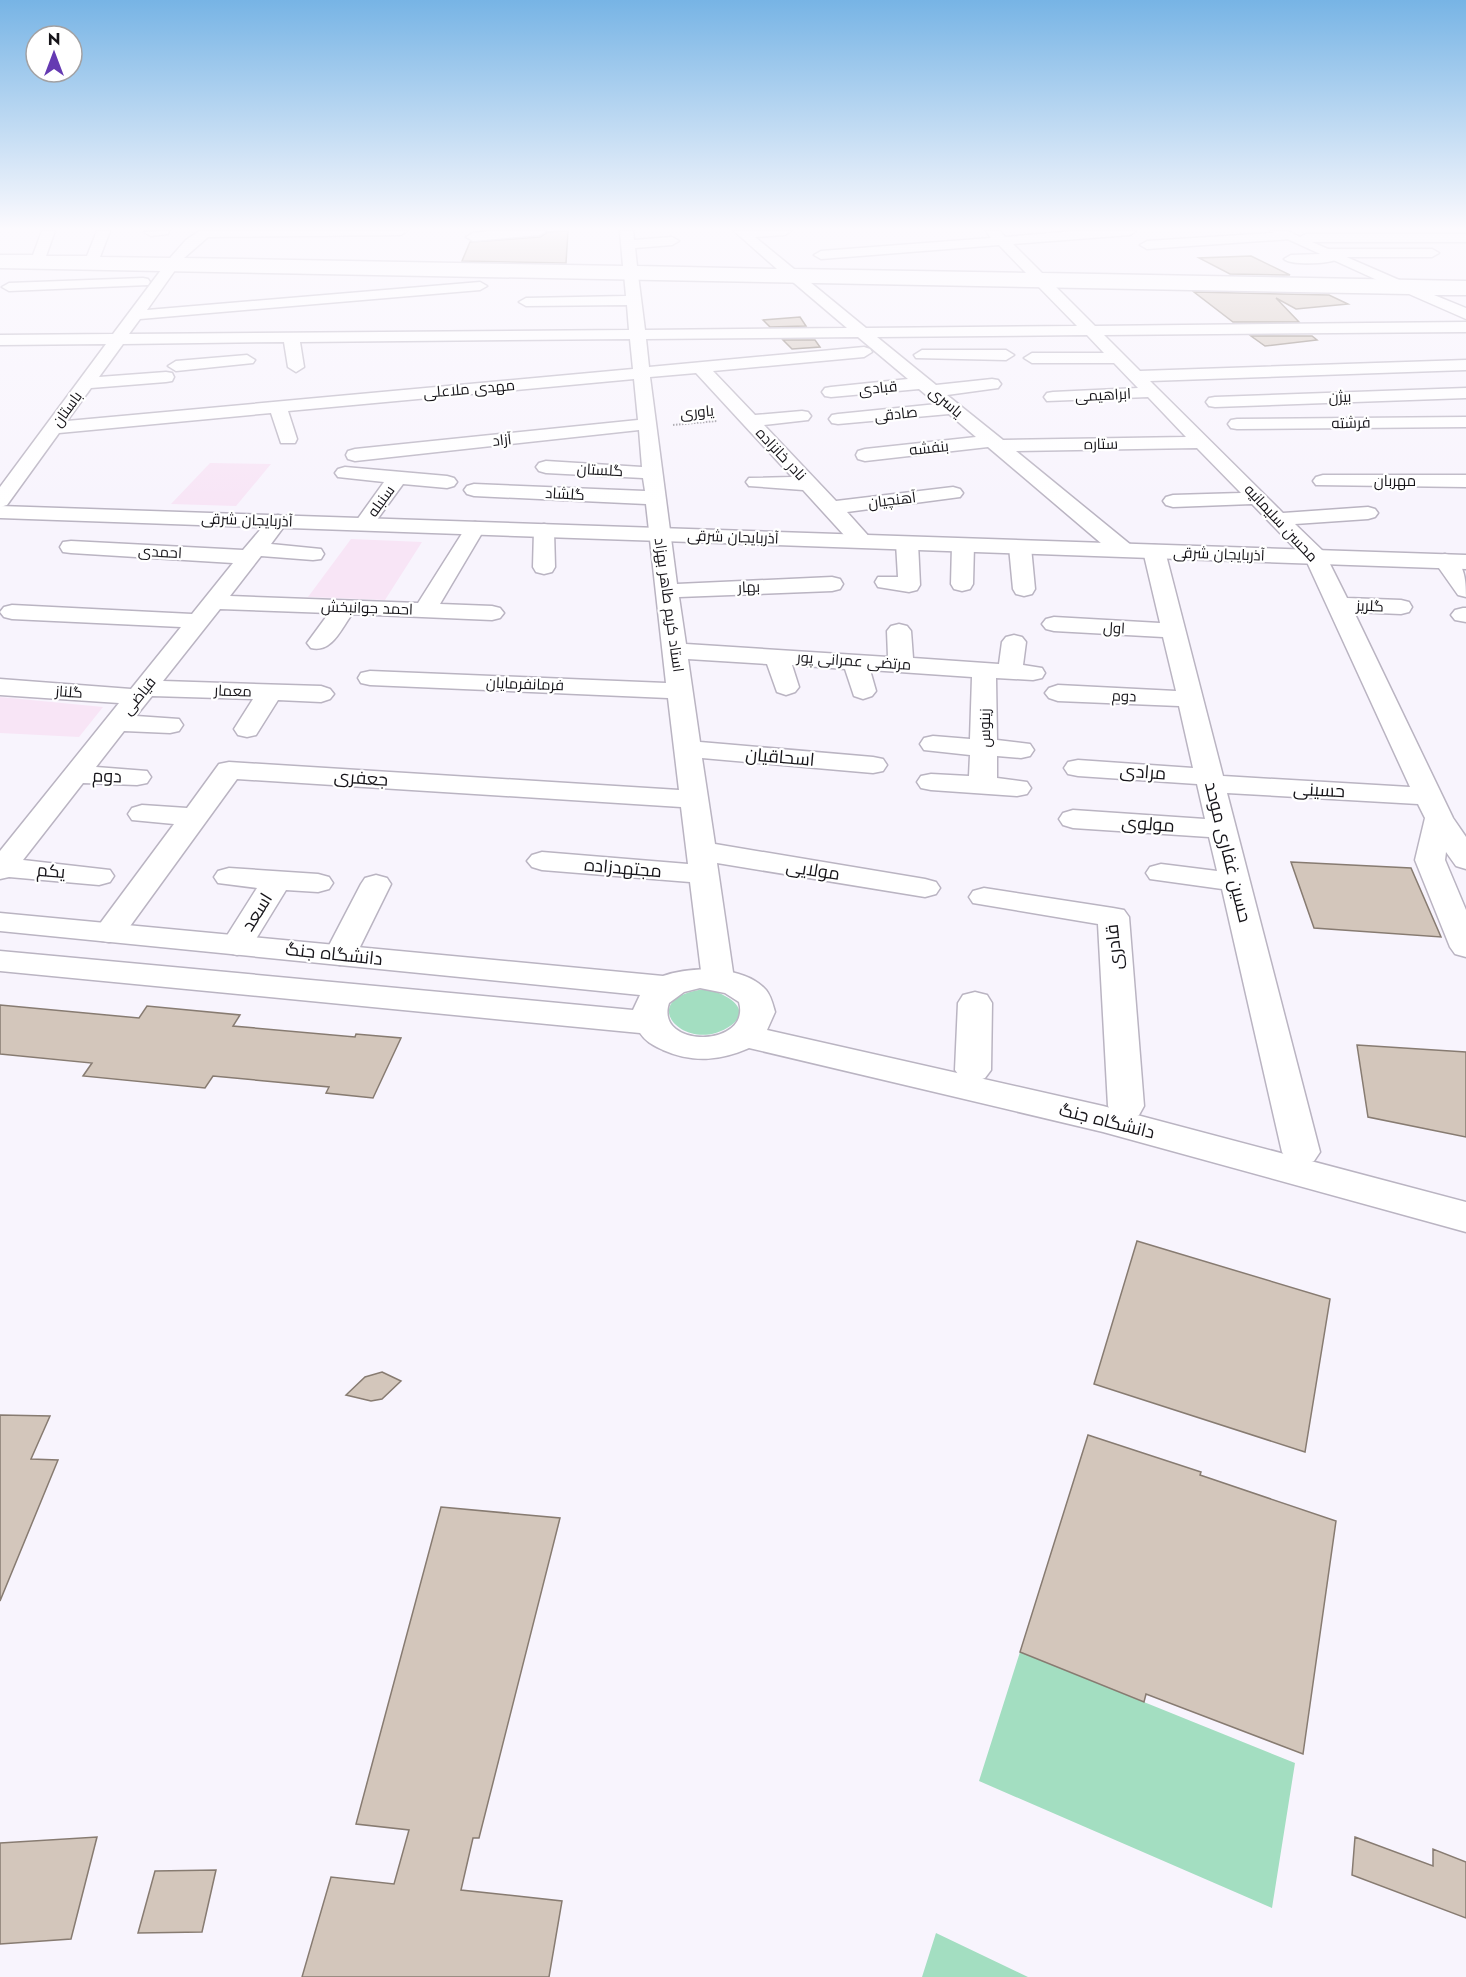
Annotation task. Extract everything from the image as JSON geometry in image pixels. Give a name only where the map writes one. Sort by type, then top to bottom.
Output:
[{"type":"street","name":"باستان","points":[[0,501],[129,323]]},
{"type":"street","points":[[296,367],[299,337],[304,323]]},
{"type":"street","name":"استاد کریم طاهر بهزاد","points":[[638,323],[660,534],[718,979]]},
{"type":"street","name":"یاسری","points":[[855,323],[1124,550]]},
{"type":"street","points":[[929,323],[940,332]]},
{"type":"street","name":"محسن سلیمانیه","points":[[1085,323],[1316,557],[1444,811],[1466,860]]},
{"type":"street","points":[[1432,327],[1458,344]]},
{"type":"street","points":[[0,340],[1466,327]]},
{"type":"street","points":[[1169,330],[1200,346]]},
{"type":"street","points":[[368,337],[373,353]]},
{"type":"street","points":[[212,338],[213,367]]},
{"type":"street","name":"مهدی ملاعلی","points":[[53,428],[330,402],[379,390],[408,395],[782,359],[887,352],[1006,355]]},
{"type":"street","points":[[1032,358],[1119,358]]},
{"type":"street","points":[[782,359],[796,372]]},
{"type":"street","points":[[86,383],[213,367],[247,360]]},
{"type":"street","points":[[1137,376],[1466,365]]},
{"type":"street","points":[[492,367],[505,386]]},
{"type":"street","name":"نادر خانزاده","points":[[700,367],[733,403],[750,413],[809,484],[862,541]]},
{"type":"street","points":[[451,371],[462,390]]},
{"type":"street","name":"قبادی","points":[[820,390],[992,384]]},
{"type":"street","name":"ابراهیمی","points":[[1053,397],[1153,392]]},
{"type":"street","name":"بیژن","points":[[1215,402],[1466,393]]},
{"type":"street","points":[[408,395],[415,413]]},
{"type":"street","points":[[330,402],[336,421]]},
{"type":"street","name":"صادقی","points":[[838,419],[984,402]]},
{"type":"street","points":[[278,407],[288,439]]},
{"type":"street","points":[[750,413],[802,416]]},
{"type":"street","name":"فرشته","points":[[1237,424],[1466,422]]},
{"type":"street","name":"آزاد","points":[[355,455],[391,446],[648,426]]},
{"type":"street","name":"ستاره","points":[[996,443],[1202,442]]},
{"type":"street","name":"بنفشه","points":[[865,455],[996,443]]},
{"type":"street","name":"گلستان","points":[[546,467],[653,473]]},
{"type":"street","points":[[345,473],[447,482]]},
{"type":"street","name":"سنبله","points":[[364,524],[397,478]]},
{"type":"street","name":"مهربان","points":[[1323,481],[1466,481]]},
{"type":"street","points":[[756,482],[809,484]]},
{"type":"street","name":"گلشاد","points":[[474,490],[656,498]]},
{"type":"street","name":"آهنچیان","points":[[831,508],[953,492]]},
{"type":"street","points":[[1173,501],[1258,498]]},
{"type":"street","name":"آذربایجان شرقی","points":[[0,512],[1456,562]]},
{"type":"street","points":[[1279,519],[1368,513]]},
{"type":"street","name":"فیاضی","points":[[1,868],[278,521]]},
{"type":"street","name":"احمد جوانبخش","points":[[12,612],[206,612],[346,607],[424,610],[475,528]]},
{"type":"street","points":[[544,530],[544,567]]},
{"type":"street","points":[[886,582],[909,585],[907,543]]},
{"type":"street","points":[[962,584],[963,545]]},
{"type":"street","name":"احمدی","points":[[70,547],[313,554]]},
{"type":"street","points":[[1020,547],[1024,589]]},
{"type":"street","name":"حسین غفاری موحد","points":[[1154,551],[1301,1152]]},
{"type":"street","points":[[1456,562],[1466,590]]},
{"type":"street","name":"بهار","points":[[667,591],[832,584]]},
{"type":"street","name":"گلریز","points":[[1339,605],[1401,607]]},
{"type":"street","points":[[319,643],[346,607]]},
{"type":"street","points":[[424,610],[492,613]]},
{"type":"street","name":"اول","points":[[1054,624],[1174,631]]},
{"type":"street","points":[[899,631],[901,664]]},
{"type":"street","name":"مرتضی عمرانی پور","points":[[675,651],[1021,672],[1014,642]]},
{"type":"street","points":[[777,656],[786,687]]},
{"type":"street","points":[[855,661],[862,691]]},
{"type":"street","name":"زینوس","points":[[983,786],[984,669]]},
{"type":"street","name":"فرمانفرمایان","points":[[370,678],[680,691]]},
{"type":"street","name":"گلناز","points":[[0,687],[142,692]]},
{"type":"street","name":"معمار","points":[[142,692],[321,694]]},
{"type":"street","points":[[247,729],[270,692]]},
{"type":"street","name":"دوم","points":[[1059,693],[1190,699]]},
{"type":"street","points":[[117,723],[170,725]]},
{"type":"street","points":[[933,744],[1021,750]]},
{"type":"street","name":"اسحاقیان","points":[[688,749],[873,765]]},
{"type":"street","name":"مرادی","points":[[1078,768],[1210,780]]},
{"type":"street","name":"جعفری","points":[[109,933],[229,770],[694,799]]},
{"type":"street","name":"دوم","points":[[76,775],[137,777]]},
{"type":"street","name":"حسینی","points":[[1210,780],[1444,811]]},
{"type":"street","points":[[931,782],[1017,788]]},
{"type":"street","points":[[1444,811],[1430,860],[1466,946]]},
{"type":"street","points":[[142,814],[195,817]]},
{"type":"street","name":"مولوی","points":[[1073,819],[1222,829]]},
{"type":"street","name":"مجتهدزاده","points":[[542,861],[703,863]]},
{"type":"street","name":"مولایی","points":[[703,863],[925,888]]},
{"type":"street","name":"یکم","points":[[1,868],[99,876]]},
{"type":"street","points":[[1161,873],[1235,882]]},
{"type":"street","points":[[229,876],[318,883]]},
{"type":"street","name":"اسعد","points":[[237,945],[278,880]]},
{"type":"street","points":[[340,955],[376,884]]},
{"type":"street","name":"قادری","points":[[984,897],[1113,917],[1126,1106]]},
{"type":"street","name":"دانشگاه جنگ","points":[[0,922],[667,987]]},
{"type":"street","points":[[0,961],[650,1023]]},
{"type":"street","points":[[718,979],[734,983],[747,990],[756,1000],[759,1011],[751,1029],[732,1043],[716,1047],[692,1047],[669,1041],[650,1023],[648,1013],[651,1003],[657,994],[667,987],[683,980],[718,979]]},
{"type":"street","points":[[973,1070],[975,1003]]},
{"type":"street","name":"دانشگاه جنگ","points":[[751,1029],[973,1070],[1126,1106],[1466,1197]]},
{"type":"street","name":"دانشگاه جنگ","points":[[751,1029],[1103,1119],[1466,1217]]},
{"type":"path","name":"یاوری","points":[[648,426],[750,413]]},
{"type":"shaded area","points":[[210,463],[271,464],[236,506],[171,504]]},
{"type":"shaded area","points":[[351,539],[422,542],[385,600],[308,597]]},
{"type":"shaded area","points":[[0,697],[103,707],[79,737],[0,733]]},
{"type":"green space","points":[[705,989],[721,994],[735,1003],[739,1009],[736,1021],[727,1028],[711,1034],[695,1034],[682,1029],[673,1022],[669,1012],[672,1003],[684,994]]},
{"type":"green space","points":[[1020,1652],[1295,1763],[1272,1908],[979,1781]]},
{"type":"green space","points":[[936,1933],[1028,1977],[922,1977]]},
{"type":"building","points":[[766,323],[804,323],[806,326],[770,327]]},
{"type":"building","points":[[1251,336],[1312,336],[1317,340],[1265,346]]},
{"type":"building","points":[[783,340],[815,340],[820,347],[792,349]]},
{"type":"building","points":[[1291,862],[1411,868],[1441,937],[1314,928]]},
{"type":"building","points":[[0,1005],[139,1018],[147,1006],[240,1015],[233,1026],[355,1037],[356,1034],[401,1038],[373,1098],[326,1093],[329,1087],[213,1076],[205,1088],[83,1076],[92,1063],[0,1054]]},
{"type":"building","points":[[1357,1045],[1466,1052],[1466,1137],[1368,1117]]},
{"type":"building","points":[[1137,1241],[1330,1299],[1305,1452],[1094,1384]]},
{"type":"building","points":[[382,1372],[401,1381],[382,1399],[371,1401],[346,1395],[365,1377]]},
{"type":"building","points":[[0,1415],[50,1416],[31,1459],[58,1460],[0,1601]]},
{"type":"building","points":[[1088,1435],[1201,1472],[1200,1475],[1336,1521],[1303,1754],[1146,1694],[1144,1702],[1020,1652]]},
{"type":"building","points":[[441,1507],[560,1518],[479,1838],[473,1838],[461,1890],[562,1901],[549,1977],[302,1977],[331,1877],[394,1884],[409,1830],[356,1824]]},
{"type":"building","points":[[97,1837],[71,1939],[0,1944],[0,1843]]},
{"type":"building","points":[[1355,1837],[1433,1866],[1433,1849],[1466,1862],[1466,1918],[1352,1875]]},
{"type":"building","points":[[216,1870],[202,1932],[138,1933],[155,1871]]}]
